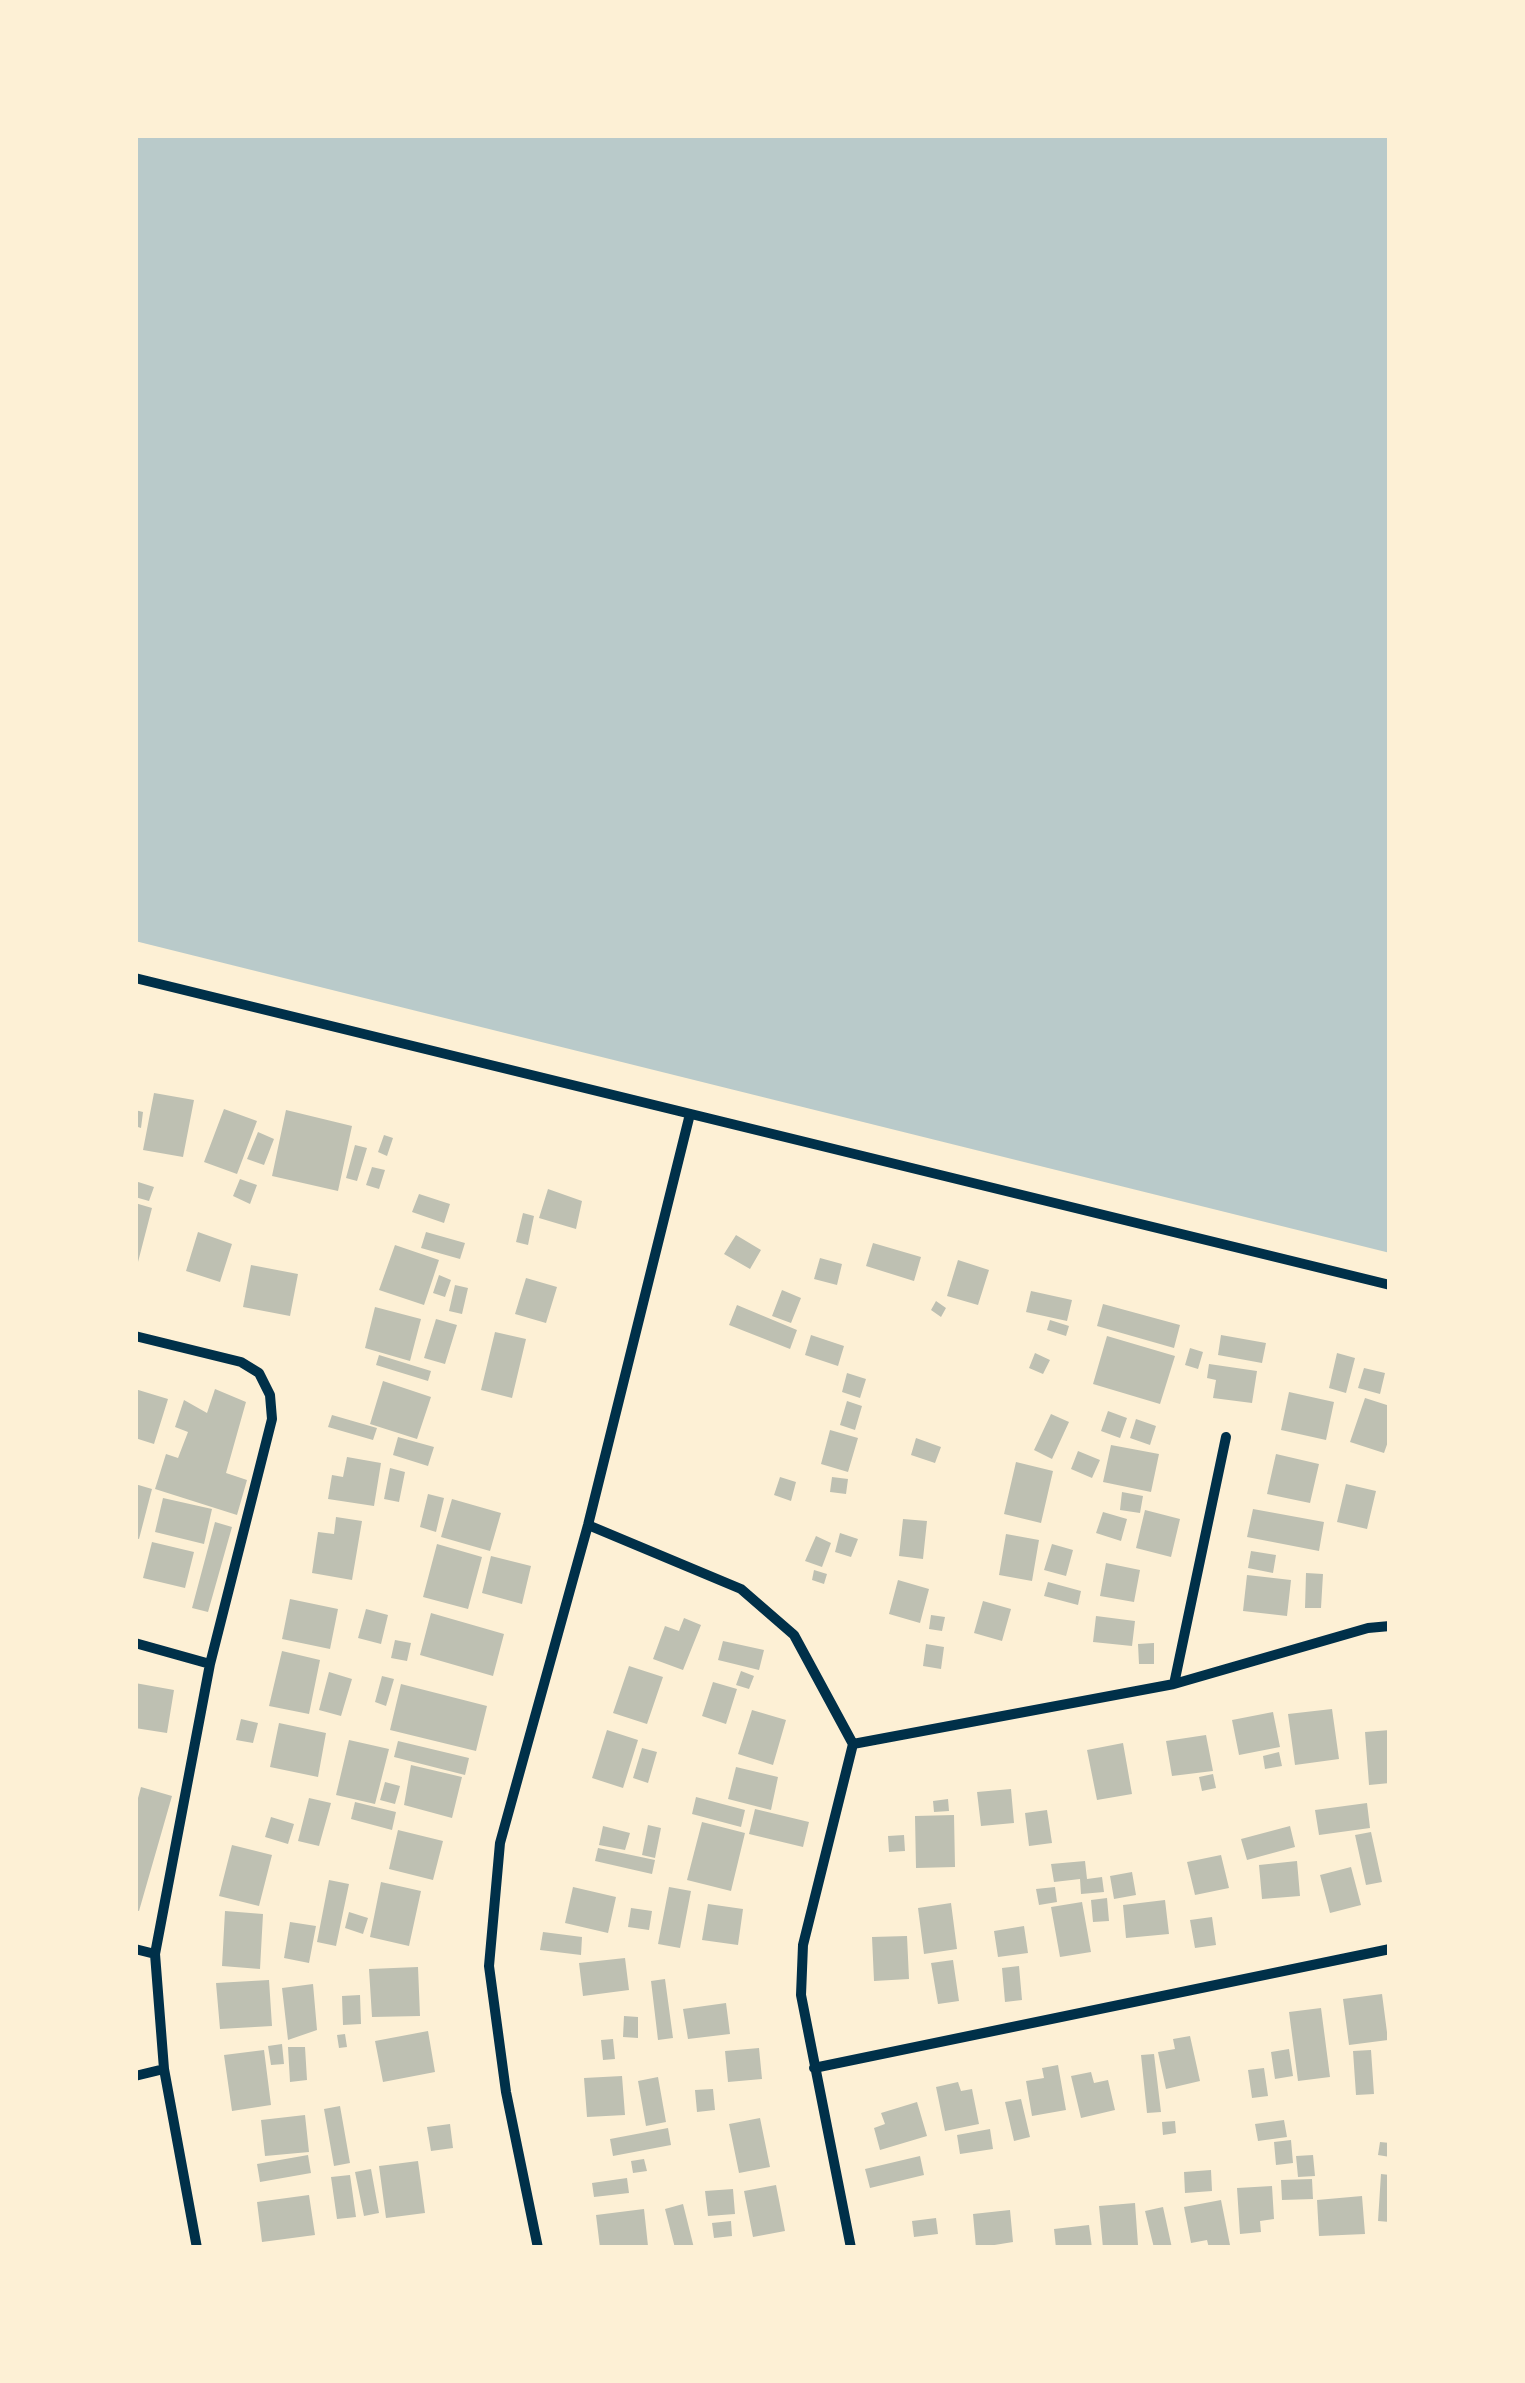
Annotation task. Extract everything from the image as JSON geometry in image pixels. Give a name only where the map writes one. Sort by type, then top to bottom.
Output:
[{"type":"street","points":[[135,978],[1390,1285]]},
{"type":"street","points":[[538,2248],[506,2092],[489,1966],[500,1843],[588,1525],[690,1114]]},
{"type":"street","points":[[135,1336],[241,1362],[259,1374],[270,1395],[272,1419],[210,1664],[154,1954],[164,2069],[197,2248]]},
{"type":"street","points":[[1174,1684],[1226,1436]]},
{"type":"street","points":[[588,1525],[741,1590],[794,1635],[853,1744],[804,1945],[801,1995],[851,2248]]},
{"type":"street","points":[[853,1744],[1174,1684],[1368,1628],[1390,1626]]},
{"type":"street","points":[[135,1643],[210,1664]]},
{"type":"street","points":[[135,1949],[154,1954]]},
{"type":"street","points":[[814,2068],[1390,1949]]},
{"type":"street","points":[[135,2076],[164,2069]]},
{"type":"shaded area","points":[[135,135],[1390,135],[1390,1253],[135,941]]},
{"type":"building","points":[[154,1093],[194,1100],[183,1157],[143,1150]]},
{"type":"building","points":[[224,1109],[257,1121],[237,1174],[204,1162]]},
{"type":"building","points":[[135,1110],[143,1112],[141,1128],[135,1126]]},
{"type":"building","points":[[286,1110],[352,1126],[338,1191],[272,1176]]},
{"type":"building","points":[[258,1132],[274,1139],[264,1165],[247,1159]]},
{"type":"building","points":[[384,1135],[393,1138],[387,1156],[378,1152]]},
{"type":"building","points":[[355,1145],[367,1148],[357,1181],[346,1178]]},
{"type":"building","points":[[372,1167],[385,1170],[379,1189],[366,1185]]},
{"type":"building","points":[[240,1179],[257,1185],[250,1204],[233,1196]]},
{"type":"building","points":[[135,1181],[154,1187],[149,1201],[135,1197]]},
{"type":"building","points":[[548,1189],[582,1201],[576,1229],[539,1218]]},
{"type":"building","points":[[419,1194],[450,1204],[444,1223],[412,1212]]},
{"type":"building","points":[[135,1203],[152,1208],[138,1262],[135,1261]]},
{"type":"building","points":[[523,1213],[534,1216],[528,1245],[516,1242]]},
{"type":"building","points":[[198,1232],[232,1244],[220,1282],[186,1271]]},
{"type":"building","points":[[426,1232],[465,1243],[460,1259],[421,1248]]},
{"type":"building","points":[[736,1235],[761,1250],[750,1269],[724,1254]]},
{"type":"building","points":[[873,1243],[921,1257],[914,1281],[866,1266]]},
{"type":"building","points":[[395,1245],[439,1260],[424,1305],[379,1290]]},
{"type":"building","points":[[820,1258],[842,1264],[837,1285],[814,1279]]},
{"type":"building","points":[[958,1260],[989,1270],[978,1305],[947,1296]]},
{"type":"building","points":[[251,1265],[298,1274],[290,1316],[243,1307]]},
{"type":"building","points":[[439,1275],[451,1280],[445,1297],[433,1293]]},
{"type":"building","points":[[526,1278],[557,1287],[546,1323],[515,1314]]},
{"type":"building","points":[[455,1285],[468,1288],[462,1314],[449,1311]]},
{"type":"building","points":[[782,1290],[801,1298],[791,1323],[772,1316]]},
{"type":"building","points":[[1031,1291],[1072,1300],[1067,1321],[1026,1312]]},
{"type":"building","points":[[936,1301],[946,1308],[941,1317],[931,1310]]},
{"type":"building","points":[[1103,1304],[1180,1325],[1174,1348],[1097,1326]]},
{"type":"building","points":[[737,1305],[797,1330],[790,1349],[729,1325]]},
{"type":"building","points":[[375,1307],[421,1319],[410,1361],[365,1348]]},
{"type":"building","points":[[436,1319],[457,1325],[445,1364],[424,1358]]},
{"type":"building","points":[[1050,1320],[1069,1326],[1066,1336],[1047,1330]]},
{"type":"building","points":[[495,1332],[526,1339],[512,1398],[481,1390]]},
{"type":"building","points":[[811,1335],[844,1346],[838,1366],[805,1355]]},
{"type":"building","points":[[1221,1335],[1266,1343],[1262,1363],[1218,1355]]},
{"type":"building","points":[[1107,1336],[1175,1356],[1160,1404],[1093,1384]]},
{"type":"building","points":[[1190,1348],[1203,1352],[1198,1369],[1185,1365]]},
{"type":"building","points":[[1035,1353],[1050,1360],[1043,1374],[1029,1368]]},
{"type":"building","points":[[1337,1353],[1355,1358],[1346,1393],[1329,1388]]},
{"type":"building","points":[[379,1355],[431,1371],[428,1381],[376,1365]]},
{"type":"building","points":[[1209,1364],[1257,1371],[1252,1403],[1213,1398],[1216,1380],[1207,1378]]},
{"type":"building","points":[[1364,1368],[1385,1373],[1380,1394],[1358,1388]]},
{"type":"building","points":[[847,1373],[866,1379],[860,1398],[842,1392]]},
{"type":"building","points":[[383,1381],[431,1397],[417,1439],[370,1424]]},
{"type":"building","points":[[135,1389],[168,1399],[154,1444],[135,1438]]},
{"type":"building","points":[[215,1389],[246,1402],[226,1473],[247,1480],[237,1515],[155,1489],[166,1454],[178,1458],[188,1432],[175,1427],[184,1400],[207,1413]]},
{"type":"building","points":[[1289,1392],[1334,1402],[1326,1440],[1281,1430]]},
{"type":"building","points":[[1365,1398],[1390,1406],[1390,1436],[1384,1453],[1350,1442]]},
{"type":"building","points":[[847,1401],[862,1406],[855,1430],[840,1425]]},
{"type":"building","points":[[1108,1411],[1127,1418],[1120,1438],[1101,1431]]},
{"type":"building","points":[[1051,1414],[1069,1422],[1052,1459],[1034,1450]]},
{"type":"building","points":[[332,1415],[377,1428],[373,1440],[328,1427]]},
{"type":"building","points":[[1136,1419],[1156,1426],[1150,1445],[1130,1438]]},
{"type":"building","points":[[830,1430],[858,1438],[848,1472],[821,1464]]},
{"type":"building","points":[[398,1437],[434,1447],[428,1466],[393,1455]]},
{"type":"building","points":[[916,1438],[941,1447],[935,1463],[911,1455]]},
{"type":"building","points":[[1111,1445],[1159,1454],[1151,1492],[1103,1482]]},
{"type":"building","points":[[1078,1451],[1100,1460],[1092,1478],[1071,1469]]},
{"type":"building","points":[[1276,1454],[1319,1464],[1310,1503],[1267,1494]]},
{"type":"building","points":[[347,1457],[381,1463],[374,1506],[328,1499],[332,1475],[343,1477]]},
{"type":"building","points":[[1016,1462],[1053,1471],[1041,1523],[1004,1514]]},
{"type":"building","points":[[390,1468],[405,1472],[399,1502],[384,1499]]},
{"type":"building","points":[[780,1477],[796,1482],[791,1501],[774,1495]]},
{"type":"building","points":[[832,1477],[848,1479],[846,1494],[830,1492]]},
{"type":"building","points":[[135,1484],[152,1489],[139,1539],[135,1538]]},
{"type":"building","points":[[1346,1484],[1376,1491],[1367,1529],[1337,1522]]},
{"type":"building","points":[[1122,1492],[1143,1496],[1140,1513],[1120,1510]]},
{"type":"building","points":[[428,1494],[444,1498],[436,1532],[420,1527]]},
{"type":"building","points":[[163,1498],[212,1509],[204,1544],[155,1532]]},
{"type":"building","points":[[452,1499],[501,1513],[490,1551],[441,1537]]},
{"type":"building","points":[[1253,1509],[1324,1522],[1319,1551],[1247,1537]]},
{"type":"building","points":[[1145,1510],[1180,1519],[1171,1557],[1136,1548]]},
{"type":"building","points":[[1103,1512],[1127,1519],[1121,1541],[1096,1533]]},
{"type":"building","points":[[336,1517],[362,1521],[352,1580],[312,1573],[318,1532],[334,1534]]},
{"type":"building","points":[[903,1519],[927,1521],[923,1559],[899,1556]]},
{"type":"building","points":[[215,1522],[232,1527],[208,1612],[192,1608]]},
{"type":"building","points":[[840,1533],[858,1539],[851,1557],[835,1552]]},
{"type":"building","points":[[1006,1534],[1039,1540],[1032,1581],[999,1575]]},
{"type":"building","points":[[816,1536],[831,1543],[822,1567],[805,1561]]},
{"type":"building","points":[[152,1542],[194,1552],[185,1588],[143,1578]]},
{"type":"building","points":[[437,1544],[482,1557],[468,1609],[423,1597]]},
{"type":"building","points":[[1052,1544],[1073,1550],[1066,1576],[1044,1570]]},
{"type":"building","points":[[1251,1551],[1276,1555],[1273,1573],[1248,1568]]},
{"type":"building","points":[[491,1556],[531,1566],[522,1604],[482,1593]]},
{"type":"building","points":[[1106,1563],[1140,1570],[1134,1602],[1100,1596]]},
{"type":"building","points":[[814,1570],[827,1574],[824,1584],[812,1580]]},
{"type":"building","points":[[1306,1573],[1323,1574],[1321,1608],[1305,1608]]},
{"type":"building","points":[[1247,1575],[1291,1580],[1287,1616],[1243,1611]]},
{"type":"building","points":[[898,1580],[929,1589],[920,1623],[889,1614]]},
{"type":"building","points":[[1048,1582],[1081,1591],[1078,1605],[1044,1596]]},
{"type":"building","points":[[290,1599],[338,1609],[330,1649],[282,1639]]},
{"type":"building","points":[[983,1601],[1011,1609],[1002,1641],[974,1633]]},
{"type":"building","points":[[366,1609],[388,1615],[381,1644],[358,1638]]},
{"type":"building","points":[[431,1613],[504,1634],[493,1676],[420,1655]]},
{"type":"building","points":[[931,1615],[945,1617],[942,1631],[929,1629]]},
{"type":"building","points":[[1096,1616],[1135,1621],[1132,1646],[1093,1642]]},
{"type":"building","points":[[684,1618],[701,1625],[683,1670],[653,1659],[665,1626],[679,1631]]},
{"type":"building","points":[[395,1640],[411,1643],[407,1661],[391,1658]]},
{"type":"building","points":[[723,1641],[764,1650],[759,1670],[718,1660]]},
{"type":"building","points":[[1154,1643],[1154,1664],[1139,1664],[1138,1644]]},
{"type":"building","points":[[926,1644],[944,1647],[941,1669],[923,1666]]},
{"type":"building","points":[[282,1651],[320,1660],[309,1714],[269,1706]]},
{"type":"building","points":[[629,1666],[663,1677],[647,1724],[613,1713]]},
{"type":"building","points":[[741,1671],[754,1676],[749,1689],[736,1685]]},
{"type":"building","points":[[329,1672],[352,1679],[341,1716],[319,1710]]},
{"type":"building","points":[[382,1676],[394,1679],[386,1706],[375,1702]]},
{"type":"building","points":[[713,1682],[737,1689],[726,1724],[702,1716]]},
{"type":"building","points":[[135,1683],[174,1690],[167,1733],[135,1728]]},
{"type":"building","points":[[401,1684],[487,1706],[476,1751],[390,1730]]},
{"type":"building","points":[[1332,1709],[1339,1759],[1295,1765],[1288,1714]]},
{"type":"building","points":[[752,1710],[786,1720],[773,1765],[738,1754]]},
{"type":"building","points":[[1273,1712],[1280,1747],[1239,1755],[1232,1720]]},
{"type":"building","points":[[241,1719],[258,1723],[253,1743],[236,1740]]},
{"type":"building","points":[[279,1723],[326,1733],[318,1777],[270,1767]]},
{"type":"building","points":[[607,1730],[638,1740],[623,1788],[592,1778]]},
{"type":"building","points":[[1390,1730],[1390,1783],[1369,1785],[1365,1732]]},
{"type":"building","points":[[1206,1735],[1213,1771],[1172,1776],[1166,1741]]},
{"type":"building","points":[[349,1740],[389,1749],[375,1804],[336,1795]]},
{"type":"building","points":[[398,1741],[469,1758],[465,1775],[394,1757]]},
{"type":"building","points":[[1123,1743],[1132,1794],[1097,1800],[1087,1750]]},
{"type":"building","points":[[642,1748],[657,1752],[648,1783],[633,1778]]},
{"type":"building","points":[[1279,1752],[1282,1766],[1265,1769],[1263,1756]]},
{"type":"building","points":[[411,1765],[462,1777],[452,1818],[404,1805]]},
{"type":"building","points":[[736,1767],[778,1777],[771,1810],[728,1799]]},
{"type":"building","points":[[1213,1774],[1216,1788],[1202,1791],[1199,1777]]},
{"type":"building","points":[[385,1782],[400,1786],[395,1804],[380,1800]]},
{"type":"building","points":[[141,1787],[172,1796],[139,1911],[135,1910],[135,1809]]},
{"type":"building","points":[[1011,1789],[1014,1823],[981,1826],[977,1792]]},
{"type":"building","points":[[696,1797],[745,1810],[741,1827],[692,1814]]},
{"type":"building","points":[[309,1798],[331,1803],[319,1846],[298,1841]]},
{"type":"building","points":[[948,1799],[949,1811],[934,1812],[933,1801]]},
{"type":"building","points":[[355,1802],[396,1812],[392,1830],[351,1819]]},
{"type":"building","points":[[1367,1803],[1370,1828],[1319,1835],[1315,1810]]},
{"type":"building","points":[[755,1809],[809,1822],[803,1847],[749,1834]]},
{"type":"building","points":[[1047,1810],[1052,1843],[1029,1846],[1025,1813]]},
{"type":"building","points":[[954,1815],[955,1867],[916,1868],[915,1816]]},
{"type":"building","points":[[271,1817],[294,1824],[288,1844],[265,1837]]},
{"type":"building","points":[[702,1822],[745,1833],[731,1891],[687,1880]]},
{"type":"building","points":[[648,1825],[661,1828],[655,1858],[642,1855]]},
{"type":"building","points":[[603,1826],[630,1833],[625,1850],[599,1845]]},
{"type":"building","points":[[1290,1826],[1295,1847],[1247,1860],[1241,1839]]},
{"type":"building","points":[[398,1830],[443,1841],[433,1880],[389,1869]]},
{"type":"building","points":[[1371,1832],[1382,1882],[1366,1885],[1355,1835]]},
{"type":"building","points":[[904,1835],[905,1851],[889,1852],[888,1836]]},
{"type":"building","points":[[232,1845],[272,1855],[259,1906],[219,1896]]},
{"type":"building","points":[[598,1848],[655,1860],[652,1874],[595,1861]]},
{"type":"building","points":[[1221,1855],[1229,1888],[1195,1895],[1187,1862]]},
{"type":"building","points":[[1085,1861],[1087,1879],[1102,1877],[1104,1892],[1081,1894],[1080,1879],[1054,1882],[1051,1864]]},
{"type":"building","points":[[1297,1861],[1300,1896],[1262,1899],[1259,1865]]},
{"type":"building","points":[[1351,1867],[1361,1905],[1330,1913],[1320,1875]]},
{"type":"building","points":[[1132,1872],[1136,1895],[1114,1899],[1110,1876]]},
{"type":"building","points":[[329,1880],[349,1884],[336,1946],[317,1942]]},
{"type":"building","points":[[381,1882],[421,1891],[409,1946],[370,1937]]},
{"type":"building","points":[[573,1887],[616,1897],[608,1933],[565,1923]]},
{"type":"building","points":[[669,1887],[691,1891],[680,1948],[658,1944]]},
{"type":"building","points":[[1055,1887],[1057,1902],[1039,1905],[1036,1889]]},
{"type":"building","points":[[1107,1898],[1109,1921],[1093,1922],[1091,1900]]},
{"type":"building","points":[[1165,1900],[1169,1934],[1126,1938],[1123,1905]]},
{"type":"building","points":[[1082,1902],[1091,1952],[1060,1957],[1051,1907]]},
{"type":"building","points":[[951,1903],[957,1949],[924,1954],[918,1908]]},
{"type":"building","points":[[708,1904],[743,1909],[738,1945],[702,1940]]},
{"type":"building","points":[[631,1908],[652,1911],[649,1930],[628,1927]]},
{"type":"building","points":[[225,1911],[263,1914],[260,1969],[222,1966]]},
{"type":"building","points":[[349,1912],[368,1918],[363,1934],[345,1928]]},
{"type":"building","points":[[1212,1917],[1216,1945],[1195,1948],[1190,1920]]},
{"type":"building","points":[[290,1922],[316,1926],[309,1963],[284,1958]]},
{"type":"building","points":[[1024,1926],[1028,1953],[998,1957],[994,1931]]},
{"type":"building","points":[[543,1932],[582,1937],[581,1955],[540,1950]]},
{"type":"building","points":[[907,1936],[909,1979],[874,1981],[872,1937]]},
{"type":"building","points":[[625,1958],[629,1990],[583,1996],[579,1963]]},
{"type":"building","points":[[953,1960],[959,2001],[938,2004],[931,1963]]},
{"type":"building","points":[[1019,1966],[1022,2000],[1005,2002],[1002,1968]]},
{"type":"building","points":[[418,1967],[420,2016],[372,2017],[369,1969]]},
{"type":"building","points":[[665,1979],[673,2038],[658,2040],[651,1981]]},
{"type":"building","points":[[269,1980],[272,2026],[220,2029],[216,1983]]},
{"type":"building","points":[[313,1984],[317,2030],[288,2040],[282,1988]]},
{"type":"building","points":[[1382,1994],[1388,2040],[1349,2045],[1343,1999]]},
{"type":"building","points":[[360,1995],[361,2024],[343,2025],[342,1996]]},
{"type":"building","points":[[726,2003],[730,2034],[688,2039],[683,2009]]},
{"type":"building","points":[[1321,2008],[1330,2077],[1298,2081],[1289,2012]]},
{"type":"building","points":[[624,2016],[638,2017],[638,2038],[623,2037]]},
{"type":"building","points":[[428,2031],[435,2072],[383,2082],[375,2041]]},
{"type":"building","points":[[345,2034],[347,2047],[339,2048],[337,2035]]},
{"type":"building","points":[[1190,2036],[1200,2081],[1166,2089],[1158,2052],[1175,2049],[1173,2039]]},
{"type":"building","points":[[613,2039],[615,2059],[603,2060],[601,2040]]},
{"type":"building","points":[[282,2044],[284,2064],[271,2065],[268,2046]]},
{"type":"building","points":[[288,2047],[305,2047],[307,2080],[290,2082]]},
{"type":"building","points":[[759,2048],[762,2079],[728,2082],[725,2051]]},
{"type":"building","points":[[1289,2049],[1293,2076],[1275,2079],[1271,2052]]},
{"type":"building","points":[[264,2050],[271,2105],[232,2111],[224,2055]]},
{"type":"building","points":[[1371,2050],[1374,2094],[1356,2095],[1353,2051]]},
{"type":"building","points":[[1154,2054],[1161,2112],[1147,2113],[1141,2055]]},
{"type":"building","points":[[1058,2065],[1066,2110],[1032,2116],[1026,2081],[1044,2078],[1042,2068]]},
{"type":"building","points":[[1264,2068],[1268,2096],[1252,2098],[1248,2070]]},
{"type":"building","points":[[1091,2072],[1094,2083],[1108,2080],[1115,2110],[1081,2118],[1071,2076]]},
{"type":"building","points":[[622,2076],[625,2115],[587,2117],[584,2078]]},
{"type":"building","points":[[658,2077],[666,2122],[646,2126],[638,2081]]},
{"type":"building","points":[[958,2082],[961,2091],[972,2089],[979,2124],[945,2131],[936,2087]]},
{"type":"building","points":[[713,2089],[715,2110],[697,2112],[695,2090]]},
{"type":"building","points":[[1021,2099],[1030,2137],[1014,2141],[1005,2102]]},
{"type":"building","points":[[917,2102],[927,2136],[880,2150],[874,2128],[885,2124],[881,2113]]},
{"type":"building","points":[[340,2106],[350,2163],[334,2166],[324,2109]]},
{"type":"building","points":[[305,2115],[309,2152],[265,2156],[261,2120]]},
{"type":"building","points":[[760,2118],[770,2167],[739,2173],[729,2124]]},
{"type":"building","points":[[1284,2120],[1287,2137],[1258,2141],[1255,2124]]},
{"type":"building","points":[[1175,2121],[1176,2133],[1163,2135],[1162,2122]]},
{"type":"building","points":[[450,2124],[453,2148],[431,2151],[427,2127]]},
{"type":"building","points":[[668,2128],[671,2145],[613,2156],[610,2139]]},
{"type":"building","points":[[990,2129],[993,2149],[960,2154],[957,2135]]},
{"type":"building","points":[[1291,2140],[1293,2163],[1276,2165],[1274,2142]]},
{"type":"building","points":[[1380,2142],[1390,2143],[1390,2157],[1378,2155]]},
{"type":"building","points":[[308,2155],[311,2173],[260,2182],[257,2164]]},
{"type":"building","points":[[1313,2155],[1315,2176],[1298,2177],[1296,2156]]},
{"type":"building","points":[[920,2156],[924,2175],[870,2188],[865,2169]]},
{"type":"building","points":[[644,2159],[647,2171],[633,2173],[631,2161]]},
{"type":"building","points":[[418,2161],[425,2213],[386,2218],[379,2166]]},
{"type":"building","points":[[371,2169],[379,2213],[364,2216],[355,2172]]},
{"type":"building","points":[[1211,2170],[1212,2191],[1185,2193],[1184,2172]]},
{"type":"building","points":[[1381,2174],[1390,2175],[1390,2222],[1378,2221]]},
{"type":"building","points":[[350,2175],[356,2217],[337,2219],[331,2177]]},
{"type":"building","points":[[627,2178],[629,2193],[594,2197],[592,2183]]},
{"type":"building","points":[[1312,2179],[1313,2199],[1282,2200],[1281,2180]]},
{"type":"building","points":[[776,2185],[785,2231],[753,2237],[744,2191]]},
{"type":"building","points":[[1272,2186],[1274,2219],[1260,2221],[1261,2232],[1240,2234],[1237,2188]]},
{"type":"building","points":[[733,2189],[735,2214],[708,2216],[705,2191]]},
{"type":"building","points":[[309,2195],[315,2235],[262,2242],[257,2202]]},
{"type":"building","points":[[1362,2196],[1365,2234],[1319,2236],[1317,2200]]},
{"type":"building","points":[[1221,2200],[1230,2245],[1209,2248],[1207,2240],[1191,2243],[1184,2207]]},
{"type":"building","points":[[1135,2203],[1138,2245],[1103,2248],[1099,2206]]},
{"type":"building","points":[[683,2204],[694,2248],[675,2248],[665,2209]]},
{"type":"building","points":[[1163,2207],[1172,2248],[1154,2248],[1145,2211]]},
{"type":"building","points":[[644,2209],[648,2246],[600,2248],[596,2215]]},
{"type":"building","points":[[1010,2210],[1013,2242],[976,2248],[973,2214]]},
{"type":"building","points":[[936,2218],[938,2234],[914,2237],[912,2221]]},
{"type":"building","points":[[731,2221],[732,2236],[714,2238],[712,2223]]},
{"type":"building","points":[[1089,2225],[1092,2248],[1056,2248],[1054,2229]]}]
